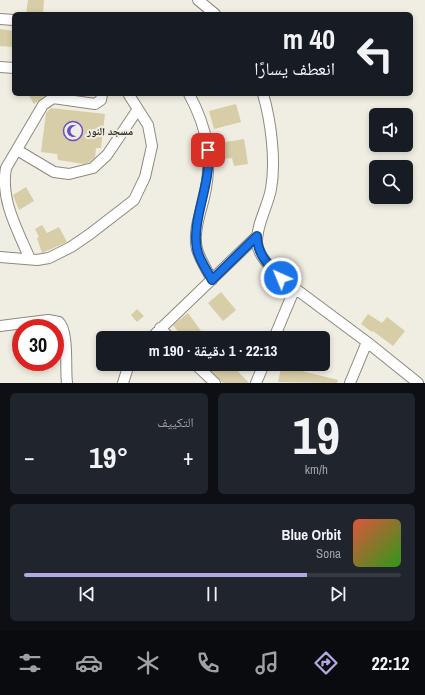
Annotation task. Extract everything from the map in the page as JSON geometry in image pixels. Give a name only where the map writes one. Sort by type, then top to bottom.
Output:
[{"type":"street","points":[[198,0],[213,12]]},
{"type":"street","points":[[0,18],[12,20]]},
{"type":"street","points":[[0,67],[12,68]]},
{"type":"street","points":[[30,259],[6,204],[4,178],[6,168],[43,105],[53,98],[96,104],[101,100],[102,96]]},
{"type":"street","points":[[0,257],[30,259],[49,258],[71,247],[134,200],[146,177],[152,146],[148,125],[130,96]]},
{"type":"street","points":[[190,96],[203,127],[208,150],[208,178],[196,242],[197,250],[212,280]]},
{"type":"street","points":[[263,96],[269,125],[272,173],[271,189],[257,236],[259,251],[281,278],[367,342],[418,383]]},
{"type":"street","points":[[17,150],[54,172],[69,174],[93,168],[107,155],[138,109]]},
{"type":"street","points":[[157,331],[257,236]]},
{"type":"street","points":[[277,331],[295,288]]},
{"type":"street","points":[[0,326],[48,320],[59,322],[63,328],[67,383]]},
{"type":"street","points":[[160,328],[163,331]]},
{"type":"street","points":[[350,383],[367,342]]},
{"type":"street","points":[[123,383],[126,371]]},
{"type":"street","points":[[202,371],[215,383]]},
{"type":"street","points":[[256,383],[261,371]]},
{"type":"building","points":[[28,0],[44,0],[43,12],[26,12]]},
{"type":"building","points":[[0,29],[12,31],[12,47],[0,46]]},
{"type":"building","points":[[29,96],[44,96],[34,104]]},
{"type":"building","points":[[236,104],[241,122],[214,129],[209,111]]},
{"type":"building","name":"مسجد النور","points":[[51,108],[105,114],[101,148],[96,148],[95,158],[90,162],[84,164],[58,160],[57,154],[41,152],[46,113]]},
{"type":"building","points":[[244,139],[248,164],[234,166],[232,158],[222,159],[220,143]]},
{"type":"building","points":[[26,187],[34,201],[19,210],[13,195]]},
{"type":"building","points":[[42,225],[47,233],[59,227],[67,242],[42,253],[37,238],[39,237],[35,229]]},
{"type":"building","points":[[221,292],[236,310],[223,321],[208,303]]},
{"type":"building","points":[[137,309],[144,316],[137,322],[131,315]]},
{"type":"building","points":[[188,313],[201,331],[178,331],[173,325]]},
{"type":"building","points":[[368,314],[382,323],[387,317],[405,331],[393,346],[361,324]]},
{"type":"building","points":[[211,371],[238,371],[249,383],[223,383]]},
{"type":"building","points":[[280,371],[302,371],[338,380],[337,383],[278,382]]},
{"type":"place","name":"مسجد النور","points":[[73,131]]},
{"type":"route","points":[[208,150],[210,160],[208,178],[196,242],[197,250],[212,280],[257,236],[259,251],[271,268],[281,278]]}]
